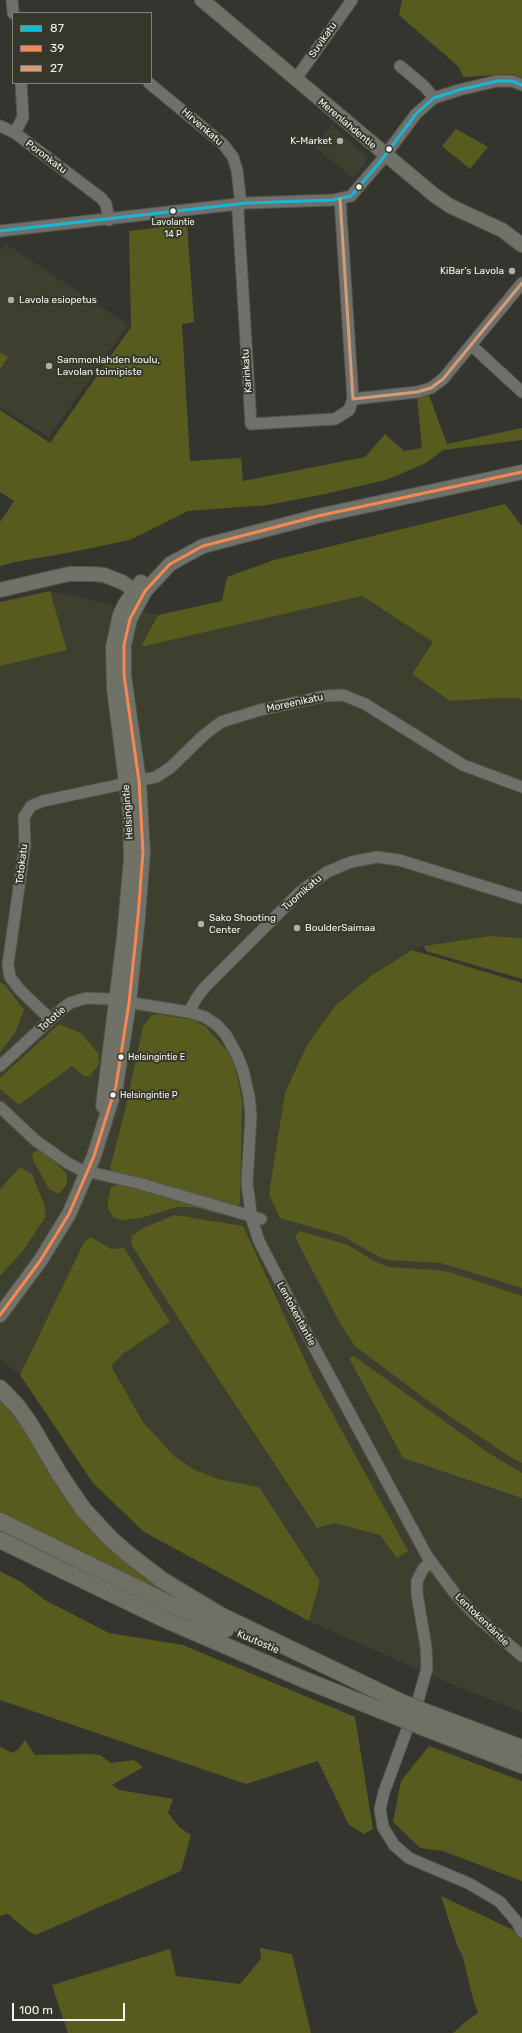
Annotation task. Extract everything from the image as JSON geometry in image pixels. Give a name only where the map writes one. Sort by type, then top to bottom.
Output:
[{"type":"highway","points":[[0,1388],[18,1407],[30,1424],[60,1475],[83,1509],[110,1538],[128,1554],[162,1580],[220,1615],[398,1709]]},
{"type":"highway","name":"Kuutostie","points":[[0,1521],[166,1602],[522,1765]]},
{"type":"highway","name":"Kuutostie","points":[[0,1540],[166,1620],[297,1677],[398,1709]]},
{"type":"highway","points":[[0,1544],[77,1578]]},
{"type":"highway","name":"Kuutostie","points":[[428,1721],[522,1748]]},
{"type":"main road","name":"Merenlahdentie","points":[[202,0],[385,155],[450,206],[488,222],[522,245]]},
{"type":"main road","name":"Helsingintie","points":[[0,1315],[55,1239],[69,1214],[88,1172],[116,1086],[122,1002],[142,866],[142,819],[132,782],[123,658],[126,632],[134,596],[151,583],[170,564],[197,549],[222,540],[325,515],[522,472]]},
{"type":"main road","points":[[0,590],[69,574],[96,579],[134,596]]},
{"type":"street","points":[[12,0],[14,12]]},
{"type":"street","name":"Suvikatu","points":[[295,80],[352,0]]},
{"type":"street","points":[[400,66],[425,87],[434,98]]},
{"type":"street","points":[[0,231],[109,220],[238,204],[340,199],[351,196],[416,114],[434,98],[459,90],[497,81],[512,81],[522,85]]},
{"type":"street","points":[[15,133],[23,117],[21,84]]},
{"type":"street","name":"Hirvenkatu","points":[[150,84],[223,144],[233,157],[237,170],[240,196],[238,204]]},
{"type":"street","name":"Poronkatu","points":[[0,126],[15,133],[101,198],[106,204],[109,220]]},
{"type":"street","points":[[340,199],[352,399],[417,392],[430,388],[443,379],[522,283]]},
{"type":"street","name":"Karinkatu","points":[[238,204],[251,424],[335,419],[349,410],[352,399]]},
{"type":"street","points":[[471,345],[522,392]]},
{"type":"street","name":"Moreenikatu","points":[[132,782],[163,773],[212,728],[232,718],[325,696],[343,695],[365,704],[463,765],[522,787]]},
{"type":"street","name":"Totokatu","points":[[50,1019],[20,990],[10,977],[8,964],[25,845],[24,817],[31,806],[43,801],[132,782]]},
{"type":"street","name":"Tuomikatu","points":[[189,1012],[204,988],[300,892],[327,872],[351,862],[377,857],[399,860],[522,898]]},
{"type":"street","name":"Tototie","points":[[0,1066],[50,1019],[70,1003],[86,998],[122,1002]]},
{"type":"street","name":"Lentokentäntie","points":[[122,1002],[189,1012],[205,1017],[221,1030],[237,1055],[243,1070],[249,1096],[251,1116],[247,1183],[256,1217],[259,1241],[274,1272],[430,1561],[456,1595],[474,1614],[522,1656]]},
{"type":"street","points":[[0,1107],[41,1145],[66,1162],[88,1172],[138,1184],[256,1217]]},
{"type":"street","points":[[430,1561],[422,1569],[417,1581],[417,1594],[425,1640],[427,1668],[419,1697],[384,1792],[380,1809],[383,1827],[394,1845],[409,1858],[470,1884],[500,1902],[518,1922],[522,1932]]},
{"type":"shaded area","points":[[331,125],[367,158],[365,164],[353,178],[315,147]]},
{"type":"shaded area","name":"Sammonlahden koulu, Lavolan toimipiste","points":[[6,244],[128,325],[49,437],[0,408],[0,251]]},
{"type":"shaded area","points":[[50,591],[158,615],[142,647],[362,596],[433,642],[412,674],[450,701],[500,698],[519,698],[522,700],[522,938],[490,936],[424,946],[413,950],[522,983],[522,1712],[458,1687],[309,1621],[320,1581],[256,1487],[218,1479],[195,1470],[175,1457],[143,1422],[111,1366],[124,1353],[111,1249],[91,1237],[84,1242],[20,1375],[0,1359],[0,1276],[22,1252],[20,1167],[0,1189],[0,666],[67,650]]},
{"type":"green space","points":[[402,0],[522,0],[522,78],[513,74],[463,77],[459,67],[399,15]]},
{"type":"green space","points":[[456,129],[488,147],[470,169],[442,146]]},
{"type":"green space","points":[[187,224],[194,322],[182,324],[190,461],[241,458],[243,481],[365,457],[385,434],[404,451],[422,448],[417,398],[429,395],[447,444],[522,428],[522,440],[443,450],[426,463],[386,480],[325,494],[268,505],[188,511],[130,540],[0,566],[0,522],[14,501],[0,492],[0,410],[50,443],[131,327],[129,231]]},
{"type":"green space","points":[[0,352],[8,357],[0,369]]},
{"type":"green space","points":[[505,504],[522,526],[522,700],[519,698],[500,698],[450,701],[412,674],[433,642],[362,596],[141,647],[158,615],[222,601],[227,577],[274,560]]},
{"type":"green space","points":[[50,591],[67,650],[0,666],[0,602]]},
{"type":"green space","points":[[490,936],[522,938],[522,979],[426,951],[424,946]]},
{"type":"green space","points":[[412,950],[522,983],[522,1288],[441,1263],[389,1260],[381,1258],[343,1236],[280,1218],[269,1194],[285,1093],[307,1045],[336,1005],[371,976]]},
{"type":"green space","points":[[0,982],[5,985],[24,1010],[15,1033],[0,1052]]},
{"type":"green space","points":[[156,1014],[194,1020],[206,1027],[228,1052],[235,1067],[242,1100],[240,1203],[236,1208],[113,1173],[110,1168],[125,1111],[143,1026],[151,1016]]},
{"type":"green space","points":[[59,1024],[81,1033],[98,1053],[99,1064],[90,1076],[84,1076],[72,1066],[19,1105],[0,1089],[0,1078]]},
{"type":"green space","points":[[40,1150],[46,1153],[65,1172],[67,1184],[59,1194],[49,1189],[34,1162],[32,1154]]},
{"type":"green space","points":[[20,1167],[32,1174],[44,1204],[46,1216],[22,1252],[0,1276],[0,1189]]},
{"type":"green space","points":[[118,1184],[228,1212],[229,1216],[192,1207],[177,1207],[141,1218],[122,1220],[114,1218],[108,1209],[108,1200],[111,1187]]},
{"type":"green space","points":[[175,1215],[243,1226],[314,1380],[408,1551],[397,1558],[380,1535],[334,1523],[317,1528],[131,1244],[132,1236],[145,1227]]},
{"type":"green space","points":[[300,1231],[348,1245],[374,1261],[388,1267],[449,1272],[522,1296],[522,1463],[507,1455],[432,1404],[355,1346],[340,1323],[296,1239],[296,1235]]},
{"type":"green space","points":[[91,1237],[111,1249],[124,1248],[170,1322],[124,1353],[111,1366],[143,1422],[175,1457],[195,1470],[218,1479],[259,1487],[320,1581],[309,1621],[144,1532],[93,1483],[20,1375],[84,1242]]},
{"type":"green space","points":[[354,1356],[487,1452],[522,1473],[522,1498],[403,1458],[349,1358]]},
{"type":"green space","points":[[0,1396],[9,1404],[39,1451],[173,1594],[172,1597],[0,1513]]},
{"type":"green space","points":[[0,1571],[21,1582],[45,1600],[109,1633],[183,1645],[355,1717],[373,1829],[364,1834],[349,1825],[318,1761],[246,1784],[0,1700]]},
{"type":"green space","points":[[25,1740],[35,1755],[100,1755],[111,1763],[134,1760],[143,1767],[112,1785],[119,1790],[173,1799],[168,1813],[180,1828],[191,1835],[181,1871],[36,1935],[28,1931],[8,1914],[0,1916],[0,1747],[13,1753]]},
{"type":"green space","points":[[429,1746],[522,1781],[522,1881],[443,1851],[420,1848],[393,1822],[401,1781]]},
{"type":"green space","points":[[441,1896],[522,1934],[522,2033],[453,2033],[478,2013],[473,1999],[463,1957],[457,1945]]},
{"type":"green space","points":[[260,1948],[292,1954],[311,2033],[68,2033],[52,1985],[170,1949],[176,1976],[240,1984],[261,1959]]},
{"type":"transit line","name":"87","points":[[0,231],[247,203],[333,200],[351,196],[380,162],[416,114],[434,98],[459,90],[497,81],[512,81],[522,85]]},
{"type":"transit line","name":"27","points":[[340,199],[353,399],[417,392],[431,388],[443,379],[522,283]]},
{"type":"transit line","name":"39","points":[[0,1315],[40,1261],[69,1214],[94,1156],[116,1086],[129,1003],[143,852],[139,781],[124,675],[124,645],[130,619],[145,591],[170,564],[203,546],[318,516],[522,472]]},
{"type":"place","name":"K-Market","points":[[340,141]]},
{"type":"place","name":"Lavolantie 14 P","points":[[173,211]]},
{"type":"place","name":"KiBar's Lavola","points":[[512,271]]},
{"type":"place","name":"Lavola esiopetus","points":[[11,300]]},
{"type":"place","name":"Sammonlahden koulu, Lavolan toimipiste","points":[[49,366]]},
{"type":"place","name":"Sako Shooting Center","points":[[201,924]]},
{"type":"place","name":"BoulderSaimaa","points":[[297,928]]},
{"type":"place","name":"Helsingintie E","points":[[121,1057]]},
{"type":"place","name":"Helsingintie P","points":[[113,1095]]}]
